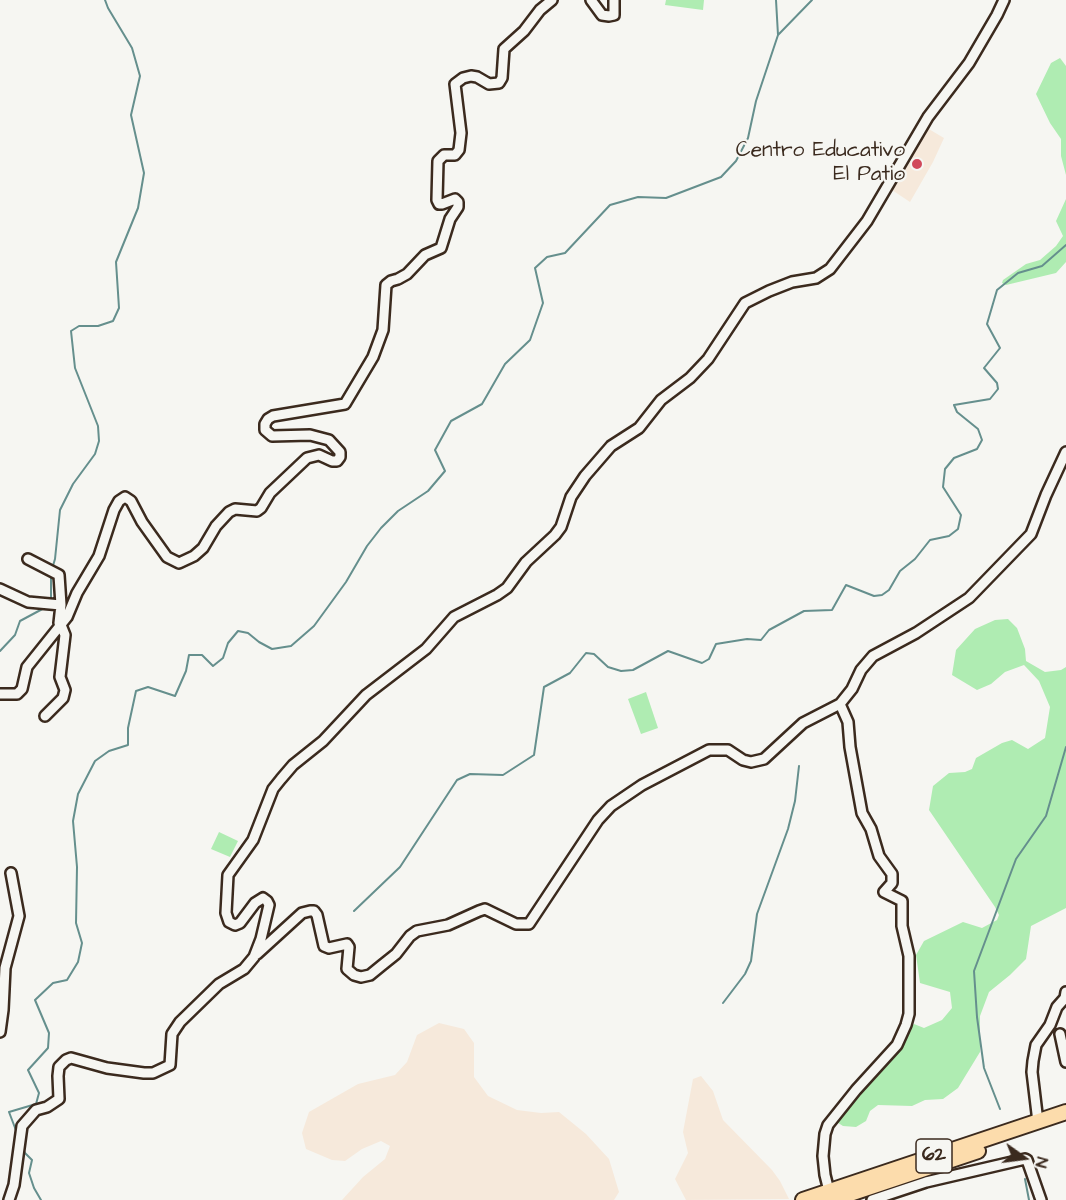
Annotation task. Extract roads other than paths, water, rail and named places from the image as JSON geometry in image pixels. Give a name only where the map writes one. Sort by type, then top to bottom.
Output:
[{"type":"highway","name":"62","points":[[830,1196],[1065,1114]]},
{"type":"highway","name":"62","points":[[803,1200],[830,1196],[1065,1114]]},
{"type":"street","points":[[0,694],[18,694],[22,688],[27,668],[62,625],[99,556],[119,501],[125,497],[131,501],[142,522],[167,557],[179,563],[194,556],[203,548],[216,526],[229,512],[235,509],[257,511],[261,508],[270,493],[307,458],[319,455],[337,461],[340,457],[338,449],[329,440],[310,435],[272,436],[265,430],[265,424],[273,416],[345,404],[373,357],[386,312],[384,294],[386,285],[391,280],[398,279],[407,273],[425,255],[441,248],[450,219],[458,207],[455,199],[442,204],[439,204],[437,200],[438,161],[444,155],[455,155],[459,150],[461,133],[455,84],[471,76],[477,76],[489,84],[499,82],[502,78],[504,49],[552,0]]},
{"type":"street","points":[[591,0],[602,15],[609,16],[614,15],[614,0]]},
{"type":"street","points":[[254,957],[269,905],[262,898],[255,903],[240,923],[235,926],[229,922],[226,913],[228,875],[253,840],[273,789],[280,779],[293,765],[323,741],[366,695],[426,649],[454,617],[507,588],[526,562],[561,527],[571,497],[601,456],[639,428],[661,400],[690,378],[708,359],[745,303],[769,291],[824,275],[830,269],[867,221],[928,117],[969,63],[1004,0]]},
{"type":"street","points":[[9,1200],[22,1126],[36,1110],[47,1107],[59,1099],[59,1067],[66,1060],[72,1058],[107,1068],[144,1073],[153,1073],[170,1065],[172,1034],[180,1022],[219,984],[244,969],[302,913],[314,911],[317,915],[324,946],[329,948],[347,944],[349,947],[348,972],[361,977],[370,975],[396,954],[417,931],[448,925],[485,909],[516,924],[530,924],[598,820],[611,806],[642,785],[709,750],[728,750],[743,760],[751,762],[764,759],[803,723],[840,704],[852,689],[861,670],[873,656],[916,633],[969,598],[1023,543],[1036,524],[1046,495],[1066,452]]},
{"type":"street","points":[[28,560],[59,575],[59,623],[65,635],[60,677],[65,690],[63,698],[45,716]]},
{"type":"street","points":[[1,592],[28,602],[59,605]]},
{"type":"street","points":[[830,1196],[823,1156],[828,1125],[897,1045],[909,1014],[910,973],[903,926],[903,906],[899,898],[884,892],[892,883],[892,874],[879,856],[871,829],[862,813],[850,747],[848,722],[840,704]]},
{"type":"street","points":[[0,1032],[5,968],[19,916],[10,873]]},
{"type":"street","points":[[1038,1122],[1032,1072],[1034,1053],[1036,1045],[1050,1025],[1066,992]]},
{"type":"street","points":[[1060,1034],[1066,1062]]},
{"type":"street","points":[[872,1200],[926,1182],[1025,1159],[1041,1200]]},
{"type":"waterway","points":[[52,569],[60,510],[73,484],[95,454],[99,441],[98,426],[75,368],[71,331],[79,326],[98,326],[113,321],[119,308],[116,262],[138,208],[144,173],[131,115],[140,76],[132,48],[105,0]]},
{"type":"waterway","points":[[776,0],[778,35]]},
{"type":"waterway","points":[[17,1133],[9,1112],[36,1104],[39,1093],[28,1070],[48,1048],[49,1033],[35,1000],[53,983],[67,980],[78,962],[82,943],[76,923],[77,867],[73,821],[78,794],[95,761],[109,751],[128,745],[128,728],[136,691],[148,687],[175,696],[186,671],[189,655],[202,655],[213,666],[223,658],[228,643],[238,631],[248,633],[272,649],[291,646],[314,626],[381,528],[398,511],[428,491],[445,471],[435,450],[451,421],[482,404],[505,364],[530,340],[543,303],[535,268],[547,257],[565,253],[610,205],[638,197],[666,198],[721,177],[736,161],[748,138],[756,101],[778,35],[812,0]]},
{"type":"waterway","points":[[354,911],[400,867],[457,780],[470,774],[503,775],[534,755],[544,687],[570,673],[586,653],[594,654],[608,667],[621,671],[633,670],[668,651],[702,663],[709,659],[716,644],[747,639],[761,640],[769,630],[804,611],[832,610],[846,585],[874,596],[882,595],[889,590],[900,571],[915,559],[930,540],[949,536],[958,529],[961,515],[943,487],[945,469],[954,458],[977,449],[982,440],[978,429],[957,412],[954,405],[990,399],[998,389],[997,383],[984,368],[1000,348],[987,324],[997,290],[1018,273],[1042,266],[1066,245]]},
{"type":"waterway","points":[[51,574],[51,601]]},
{"type":"waterway","points":[[0,651],[15,635],[20,621],[48,606]]},
{"type":"waterway","points":[[1000,1109],[984,1068],[974,971],[1016,859],[1046,816],[1066,747]]},
{"type":"waterway","points":[[723,1003],[745,974],[751,961],[757,914],[788,829],[795,801],[799,766]]},
{"type":"waterway","points":[[22,1147],[32,1160],[29,1173],[41,1200]]},
{"type":"waterway","points":[[1025,1179],[1029,1200]]},
{"type":"place","name":"Centro Educativo El Patio","points":[[917,164]]}]
